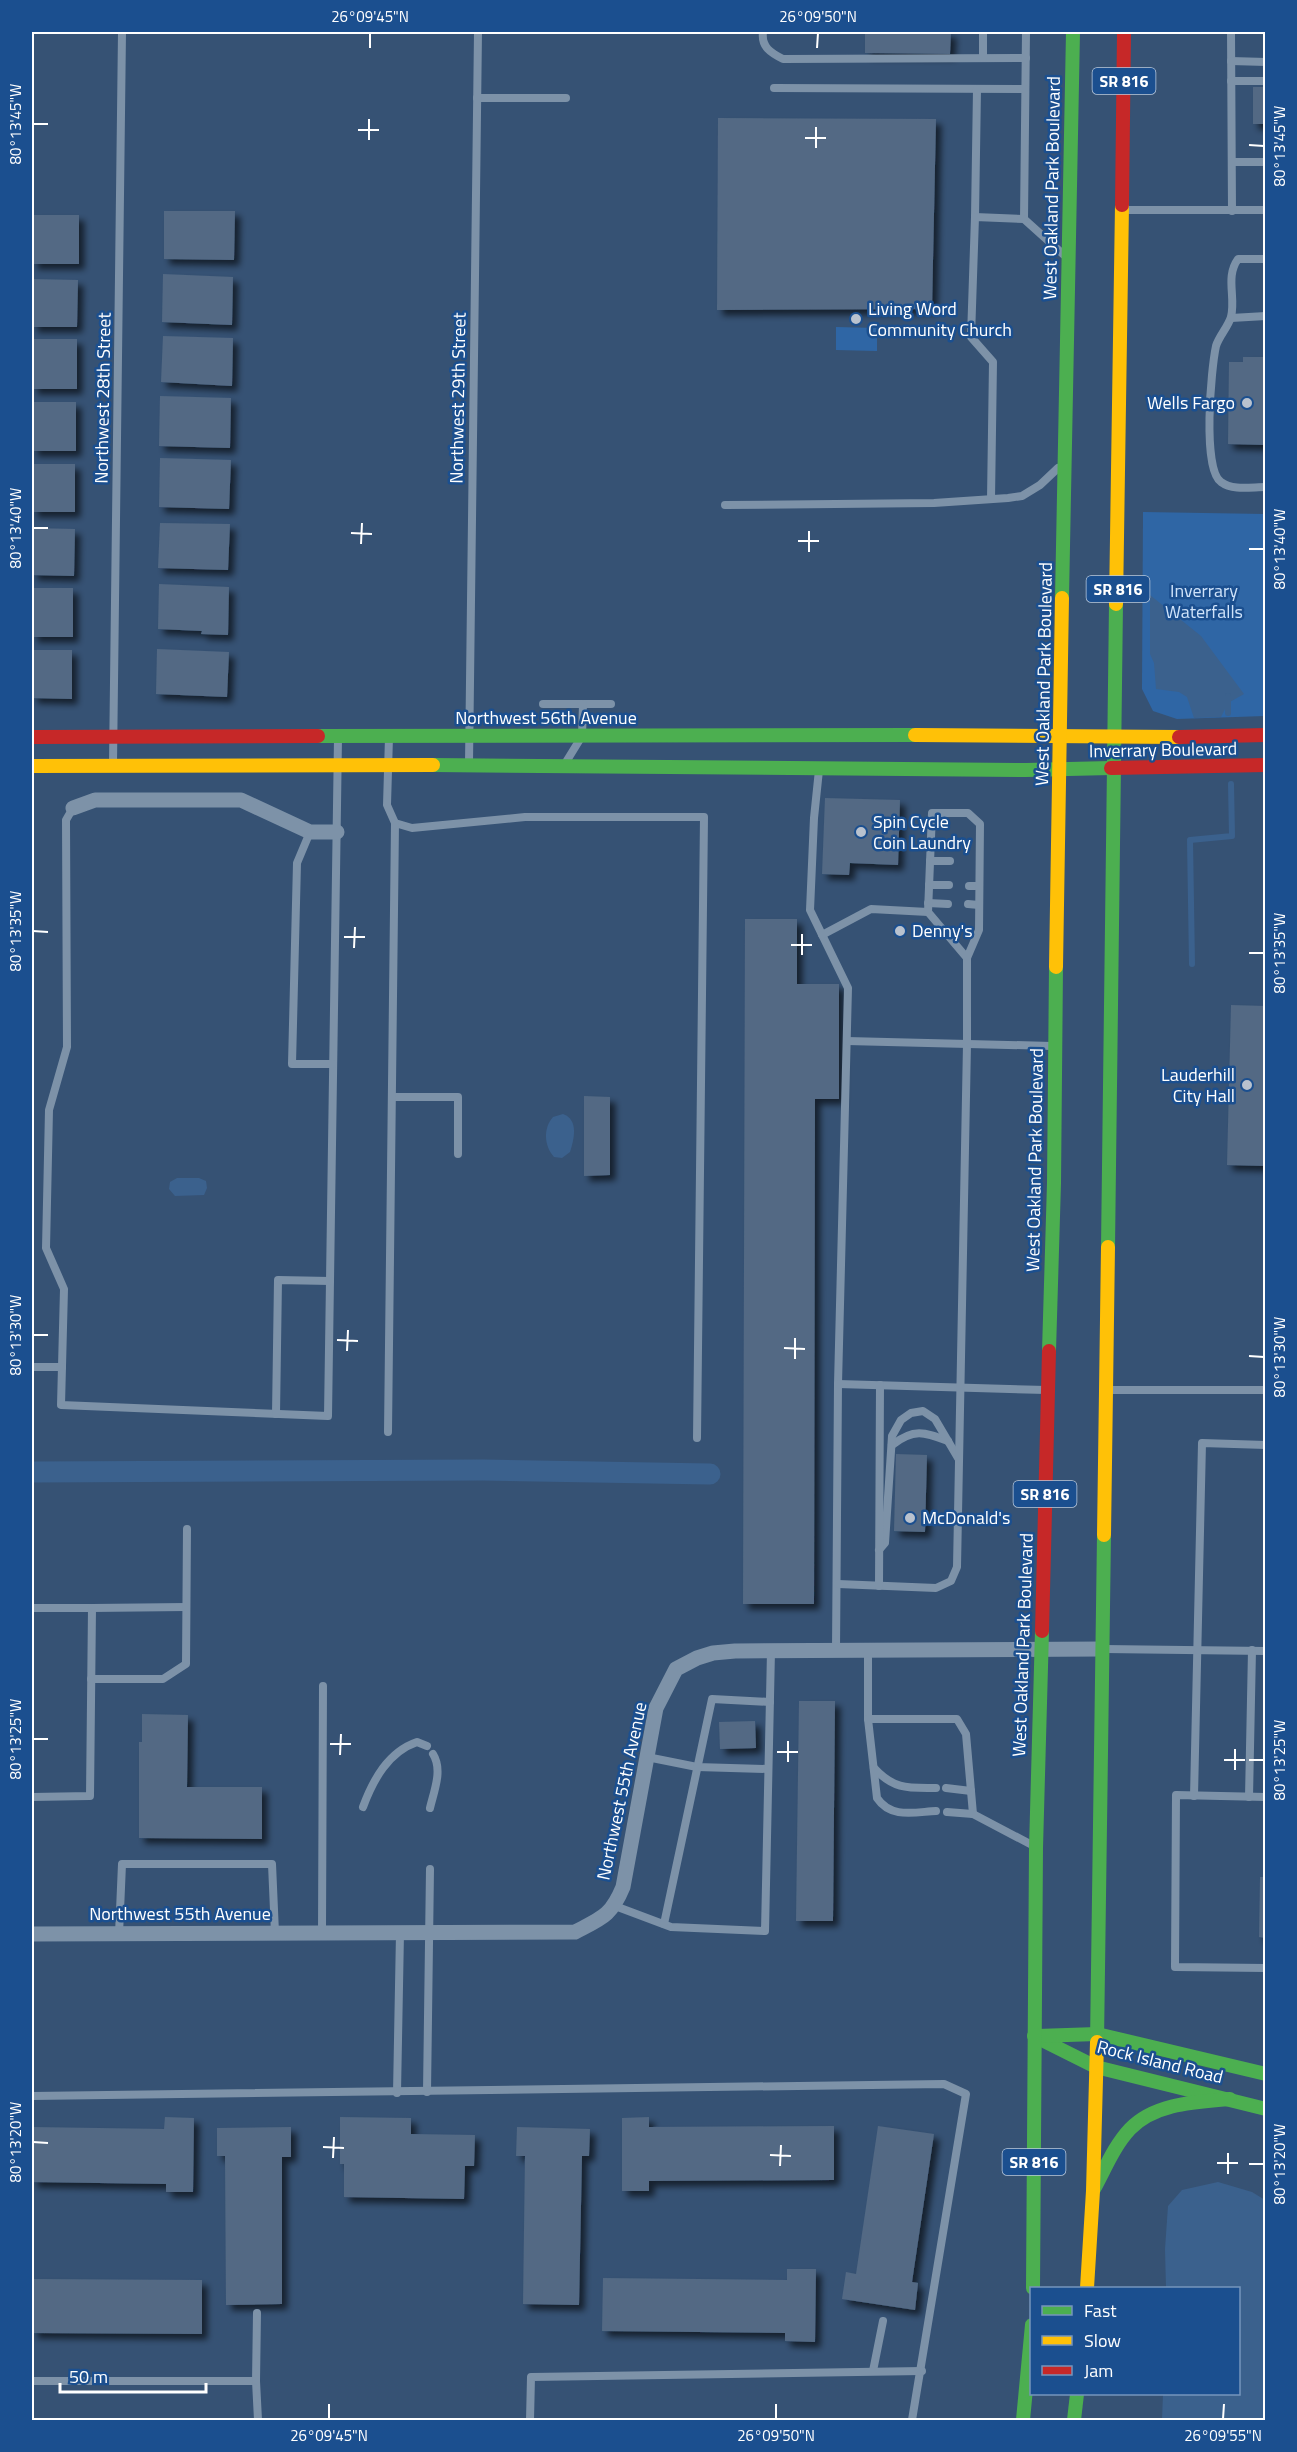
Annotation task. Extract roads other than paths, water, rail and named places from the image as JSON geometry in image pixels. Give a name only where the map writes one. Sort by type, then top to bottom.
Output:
[{"type":"main road","name":"West Oakland Park Boulevard","points":[[1033,2287],[1036,1848],[1054,1184],[1054,1047],[1072,32]]},
{"type":"main road","name":"SR 816","points":[[1087,2287],[1093,2191],[1097,2034],[1124,32]]},
{"type":"main road","name":"Inverrary Boulevard","points":[[1061,736],[1266,735]]},
{"type":"main road","name":"Northwest 56th Avenue","points":[[32,737],[1061,736]]},
{"type":"main road","points":[[32,766],[469,765],[1060,770]]},
{"type":"main road","name":"Inverrary Boulevard","points":[[1060,770],[1266,765]]},
{"type":"main road","name":"Rock Island Road","points":[[1034,2036],[1097,2034],[1266,2074]]},
{"type":"main road","name":"Rock Island Road","points":[[1034,2036],[1096,2067],[1230,2098],[1266,2109]]},
{"type":"main road","points":[[1093,2191],[1131,2129],[1150,2115],[1169,2106],[1230,2098]]},
{"type":"main road","points":[[1023,2421],[1030,2346]]},
{"type":"main road","points":[[1074,2421],[1077,2395]]},
{"type":"street","points":[[73,808],[96,800],[241,800],[310,832],[337,832]]},
{"type":"street","name":"Northwest 55th Avenue","points":[[32,1934],[575,1932],[602,1918],[615,1906],[623,1887],[656,1708],[675,1669],[713,1653],[1103,1649]]},
{"type":"lane","name":"Northwest 28th Street","points":[[113,766],[122,32]]},
{"type":"lane","name":"Northwest 29th Street","points":[[469,765],[478,32]]},
{"type":"lane","points":[[763,32],[762,38],[768,51],[783,59],[1026,58]]},
{"type":"lane","points":[[982,58],[983,32]]},
{"type":"lane","points":[[1023,219],[1026,32]]},
{"type":"lane","points":[[1231,32],[1232,211]]},
{"type":"lane","points":[[1231,61],[1266,62]]},
{"type":"lane","points":[[1231,81],[1266,81]]},
{"type":"lane","points":[[774,88],[1025,89]]},
{"type":"lane","points":[[977,89],[971,337],[993,362],[991,499]]},
{"type":"lane","points":[[477,98],[566,98]]},
{"type":"lane","points":[[1232,162],[1266,162]]},
{"type":"lane","points":[[1123,210],[1266,210]]},
{"type":"lane","points":[[975,217],[1023,219],[1069,259]]},
{"type":"lane","points":[[1266,259],[1238,259],[1231,268],[1231,318],[1217,343],[1211,375],[1210,464],[1218,480],[1230,487],[1266,487]]},
{"type":"lane","points":[[1231,318],[1266,316]]},
{"type":"lane","points":[[725,505],[924,503],[1022,496],[1040,485],[1065,461]]},
{"type":"lane","points":[[543,704],[611,704]]},
{"type":"lane","points":[[564,766],[582,736],[583,704]]},
{"type":"lane","points":[[73,808],[66,820],[67,1047],[49,1110],[46,1248],[64,1289],[61,1405],[328,1416],[338,736]]},
{"type":"lane","points":[[388,1432],[395,823],[387,805],[389,736]]},
{"type":"lane","points":[[819,768],[814,818],[810,910],[848,988],[838,1384],[836,1650]]},
{"type":"lane","points":[[838,1584],[936,1588],[951,1581],[957,1567],[967,958],[979,930],[980,824],[968,813],[932,813],[928,912],[967,958]]},
{"type":"lane","points":[[395,823],[412,828],[525,817],[704,817],[697,1438]]},
{"type":"lane","points":[[310,832],[297,863],[292,1064],[333,1064]]},
{"type":"lane","points":[[931,843],[950,843]]},
{"type":"lane","points":[[969,843],[980,843]]},
{"type":"lane","points":[[930,861],[950,861]]},
{"type":"lane","points":[[970,861],[980,861]]},
{"type":"lane","points":[[929,885],[949,885]]},
{"type":"lane","points":[[969,886],[979,886]]},
{"type":"lane","points":[[928,903],[948,904]]},
{"type":"lane","points":[[968,904],[979,904]]},
{"type":"lane","points":[[822,935],[871,909],[928,912]]},
{"type":"lane","points":[[847,1041],[1054,1047]]},
{"type":"lane","points":[[392,1097],[458,1098],[458,1154]]},
{"type":"lane","points":[[276,1414],[278,1280],[330,1281]]},
{"type":"lane","points":[[32,1367],[62,1367]]},
{"type":"lane","points":[[838,1384],[1049,1390]]},
{"type":"lane","points":[[879,1586],[880,1385]]},
{"type":"lane","points":[[1106,1390],[1266,1390]]},
{"type":"lane","points":[[879,1550],[885,1543],[892,1436],[902,1420],[911,1413],[924,1411],[935,1419],[959,1459]]},
{"type":"lane","points":[[892,1445],[911,1433],[925,1433],[948,1441]]},
{"type":"lane","points":[[1194,1796],[1202,1443],[1266,1445]]},
{"type":"lane","points":[[91,1679],[163,1679],[186,1664],[187,1529]]},
{"type":"lane","points":[[32,1608],[186,1607]]},
{"type":"lane","points":[[32,1797],[90,1796],[92,1608]]},
{"type":"lane","points":[[1103,1649],[1266,1651]]},
{"type":"lane","points":[[1250,1797],[1252,1650]]},
{"type":"lane","points":[[615,1906],[671,1927],[765,1931],[771,1651]]},
{"type":"lane","points":[[868,1651],[868,1719],[878,1798],[883,1806],[893,1813],[936,1812]]},
{"type":"lane","points":[[322,1932],[323,1686]]},
{"type":"lane","points":[[664,1924],[712,1700],[770,1702]]},
{"type":"lane","points":[[868,1719],[957,1719],[966,1734],[973,1814]]},
{"type":"lane","points":[[363,1807],[371,1785],[390,1760],[408,1745],[417,1742],[427,1746]]},
{"type":"lane","points":[[430,1808],[438,1773],[434,1754]]},
{"type":"lane","points":[[647,1757],[697,1767],[768,1769]]},
{"type":"lane","points":[[873,1767],[882,1777],[901,1787],[936,1788]]},
{"type":"lane","points":[[946,1788],[971,1791]]},
{"type":"lane","points":[[1266,1797],[1176,1795],[1175,1967],[1266,1968]]},
{"type":"lane","points":[[947,1812],[973,1814],[1036,1848]]},
{"type":"lane","points":[[118,1934],[122,1864],[272,1864],[275,1933]]},
{"type":"lane","points":[[427,2092],[430,1869]]},
{"type":"lane","points":[[397,2093],[400,1933]]},
{"type":"lane","points":[[32,2096],[397,2093],[944,2084],[966,2094],[912,2421]]},
{"type":"lane","points":[[256,2313],[258,2421]]},
{"type":"lane","points":[[873,2371],[883,2321]]},
{"type":"lane","points":[[530,2421],[531,2377],[922,2371]]},
{"type":"lane","points":[[32,2381],[256,2381]]},
{"type":"waterway","points":[[1228,696],[1228,713]]},
{"type":"waterway","points":[[1192,964],[1190,840],[1232,836],[1231,784]]},
{"type":"waterway","points":[[32,1472],[483,1470],[710,1474]]},
{"type":"place","name":"Living Word Community Church","points":[[856,319]]},
{"type":"place","name":"Wells Fargo","points":[[1247,403]]},
{"type":"place","name":"Spin Cycle Coin Laundry","points":[[861,832]]},
{"type":"place","name":"Denny's","points":[[900,931]]},
{"type":"place","name":"Lauderhill City Hall","points":[[1247,1085]]},
{"type":"place","name":"McDonald's","points":[[910,1518]]},
{"type":"park label","name":"Inverrary Waterfalls","points":[[1204,601]]}]
